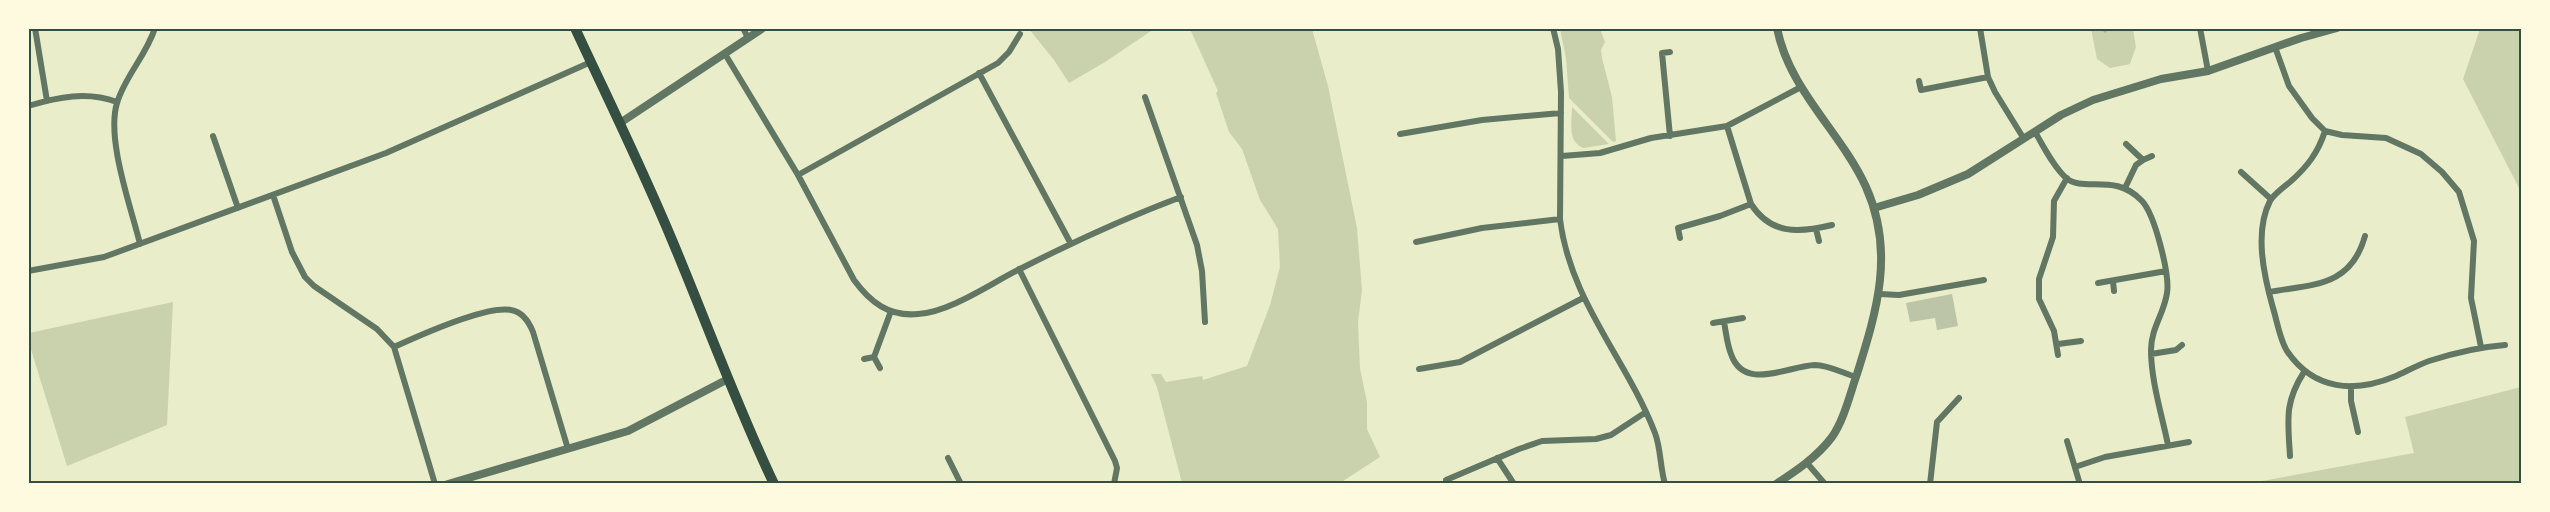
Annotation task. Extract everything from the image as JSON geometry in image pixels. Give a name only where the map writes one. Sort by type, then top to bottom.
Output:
[{"type":"main road","points":[[575,28],[672,239],[728,379],[774,483]]},
{"type":"street","points":[[35,28],[47,101]]},
{"type":"street","points":[[141,244],[114,139],[113,121],[117,102],[126,82],[150,45],[155,28]]},
{"type":"street","points":[[743,28],[748,38]]},
{"type":"street","points":[[620,123],[763,28]]},
{"type":"street","points":[[1553,28],[1560,68],[1562,156],[1560,219],[1563,241],[1571,272],[1583,298],[1629,377],[1646,412],[1656,436],[1665,483]]},
{"type":"street","points":[[1776,483],[1807,463],[1833,435],[1856,377],[1880,294],[1881,250],[1874,208],[1865,185],[1801,87],[1781,47],[1777,28]]},
{"type":"street","points":[[1980,28],[1988,77],[2024,139]]},
{"type":"street","points":[[2200,28],[2208,71]]},
{"type":"street","points":[[1874,208],[1918,195],[1968,174],[2061,115],[2093,100],[2150,82],[2208,71],[2301,38],[2337,28]]},
{"type":"street","points":[[798,175],[998,63],[1009,52],[1020,34]]},
{"type":"street","points":[[2275,47],[2289,86],[2312,118],[2325,131],[2342,135],[2386,138],[2421,154],[2442,172],[2459,192],[2474,241],[2471,298],[2481,347]]},
{"type":"street","points":[[1670,52],[1662,53],[1670,136]]},
{"type":"street","points":[[725,54],[798,175],[854,280],[865,295],[891,312],[930,313],[1071,244],[1181,197]]},
{"type":"street","points":[[28,271],[92,260],[238,208],[420,140],[591,62]]},
{"type":"street","points":[[980,73],[1071,244]]},
{"type":"street","points":[[1919,81],[1921,90],[1988,77]]},
{"type":"street","points":[[1562,156],[1600,153],[1651,138],[1727,126],[1801,87]]},
{"type":"street","points":[[28,106],[47,101],[95,96],[117,102]]},
{"type":"street","points":[[1145,97],[1197,245],[1202,271],[1205,322]]},
{"type":"street","points":[[1400,134],[1482,120],[1561,113]]},
{"type":"street","points":[[1727,126],[1751,204],[1758,215],[1768,224],[1796,231],[1832,225]]},
{"type":"street","points":[[2325,131],[2319,149],[2306,168],[2271,199],[2264,219],[2261,249],[2269,292],[2286,349],[2304,372],[2329,385],[2362,386],[2394,377],[2427,362],[2481,347],[2505,345]]},
{"type":"street","points":[[2035,132],[2067,178],[2081,184],[2110,183],[2124,188],[2142,201],[2151,214],[2166,272],[2167,295],[2151,336],[2151,354],[2168,445]]},
{"type":"street","points":[[213,136],[238,208]]},
{"type":"street","points":[[2126,144],[2143,160]]},
{"type":"street","points":[[2124,188],[2136,165],[2152,156]]},
{"type":"street","points":[[2241,172],[2271,199]]},
{"type":"street","points":[[2058,355],[2058,344],[2039,299],[2039,279],[2053,237],[2054,201],[2067,178]]},
{"type":"street","points":[[273,195],[292,252],[305,277],[314,286],[377,329],[394,347],[435,483]]},
{"type":"street","points":[[1680,238],[1678,228],[1751,204]]},
{"type":"street","points":[[1416,242],[1492,226],[1560,219]]},
{"type":"street","points":[[1816,229],[1819,241]]},
{"type":"street","points":[[2269,292],[2330,281],[2352,266],[2361,250],[2365,236]]},
{"type":"street","points":[[1019,269],[1114,461],[1117,468],[1114,483]]},
{"type":"street","points":[[2098,283],[2166,272]]},
{"type":"street","points":[[1880,294],[1899,295],[1984,280]]},
{"type":"street","points":[[2113,280],[2114,291]]},
{"type":"street","points":[[1419,369],[1443,367],[1476,355],[1583,298]]},
{"type":"street","points":[[394,347],[444,325],[509,309],[518,312],[528,321],[533,332],[568,449]]},
{"type":"street","points":[[879,368],[874,357],[891,312]]},
{"type":"street","points":[[1713,323],[1743,318]]},
{"type":"street","points":[[1724,322],[1731,355],[1737,366],[1748,374],[1761,375],[1817,365],[1856,377]]},
{"type":"street","points":[[2058,344],[2081,341]]},
{"type":"street","points":[[2151,354],[2176,350],[2182,345]]},
{"type":"street","points":[[864,359],[874,357]]},
{"type":"street","points":[[2290,456],[2288,412],[2293,390],[2304,372]]},
{"type":"street","points":[[447,483],[628,431],[728,379]]},
{"type":"street","points":[[2351,386],[2351,401],[2358,432]]},
{"type":"street","points":[[1930,483],[1937,422],[1959,398]]},
{"type":"street","points":[[1448,483],[1446,480],[1542,441],[1596,439],[1611,435],[1646,412]]},
{"type":"street","points":[[2067,441],[2079,481]]},
{"type":"street","points":[[2075,467],[2105,457],[2189,442]]},
{"type":"street","points":[[948,458],[961,483]]},
{"type":"street","points":[[1497,458],[1514,483]]},
{"type":"street","points":[[1807,463],[1825,483]]},
{"type":"green space","points":[[1029,29],[1154,29],[1069,83]]},
{"type":"green space","points":[[1190,29],[1312,29],[1328,86],[1357,228],[1362,290],[1358,322],[1360,369],[1367,402],[1367,429],[1380,457],[1340,483],[1182,483],[1157,387],[1151,374],[1161,374],[1166,382],[1202,376],[1203,380],[1247,366],[1270,305],[1280,267],[1278,229],[1260,200],[1242,149],[1229,132],[1216,93],[1218,91]]},
{"type":"green space","points":[[1560,29],[1600,29],[1605,42],[1601,50],[1612,97],[1616,141],[1613,142],[1569,98],[1566,58]]},
{"type":"green space","points":[[2091,29],[2133,29],[2136,47],[2130,64],[2110,68],[2097,59]]},
{"type":"green space","points":[[2480,29],[2521,29],[2521,192],[2463,79]]},
{"type":"green space","points":[[1572,107],[1609,144],[1583,148],[1578,145],[1571,131]]},
{"type":"green space","points":[[173,302],[167,425],[67,466],[29,343],[29,333]]},
{"type":"green space","points":[[2521,387],[2521,483],[2251,483],[2414,453],[2405,417]]},
{"type":"building","points":[[1952,294],[1958,326],[1937,330],[1935,318],[1910,322],[1906,303]]}]
